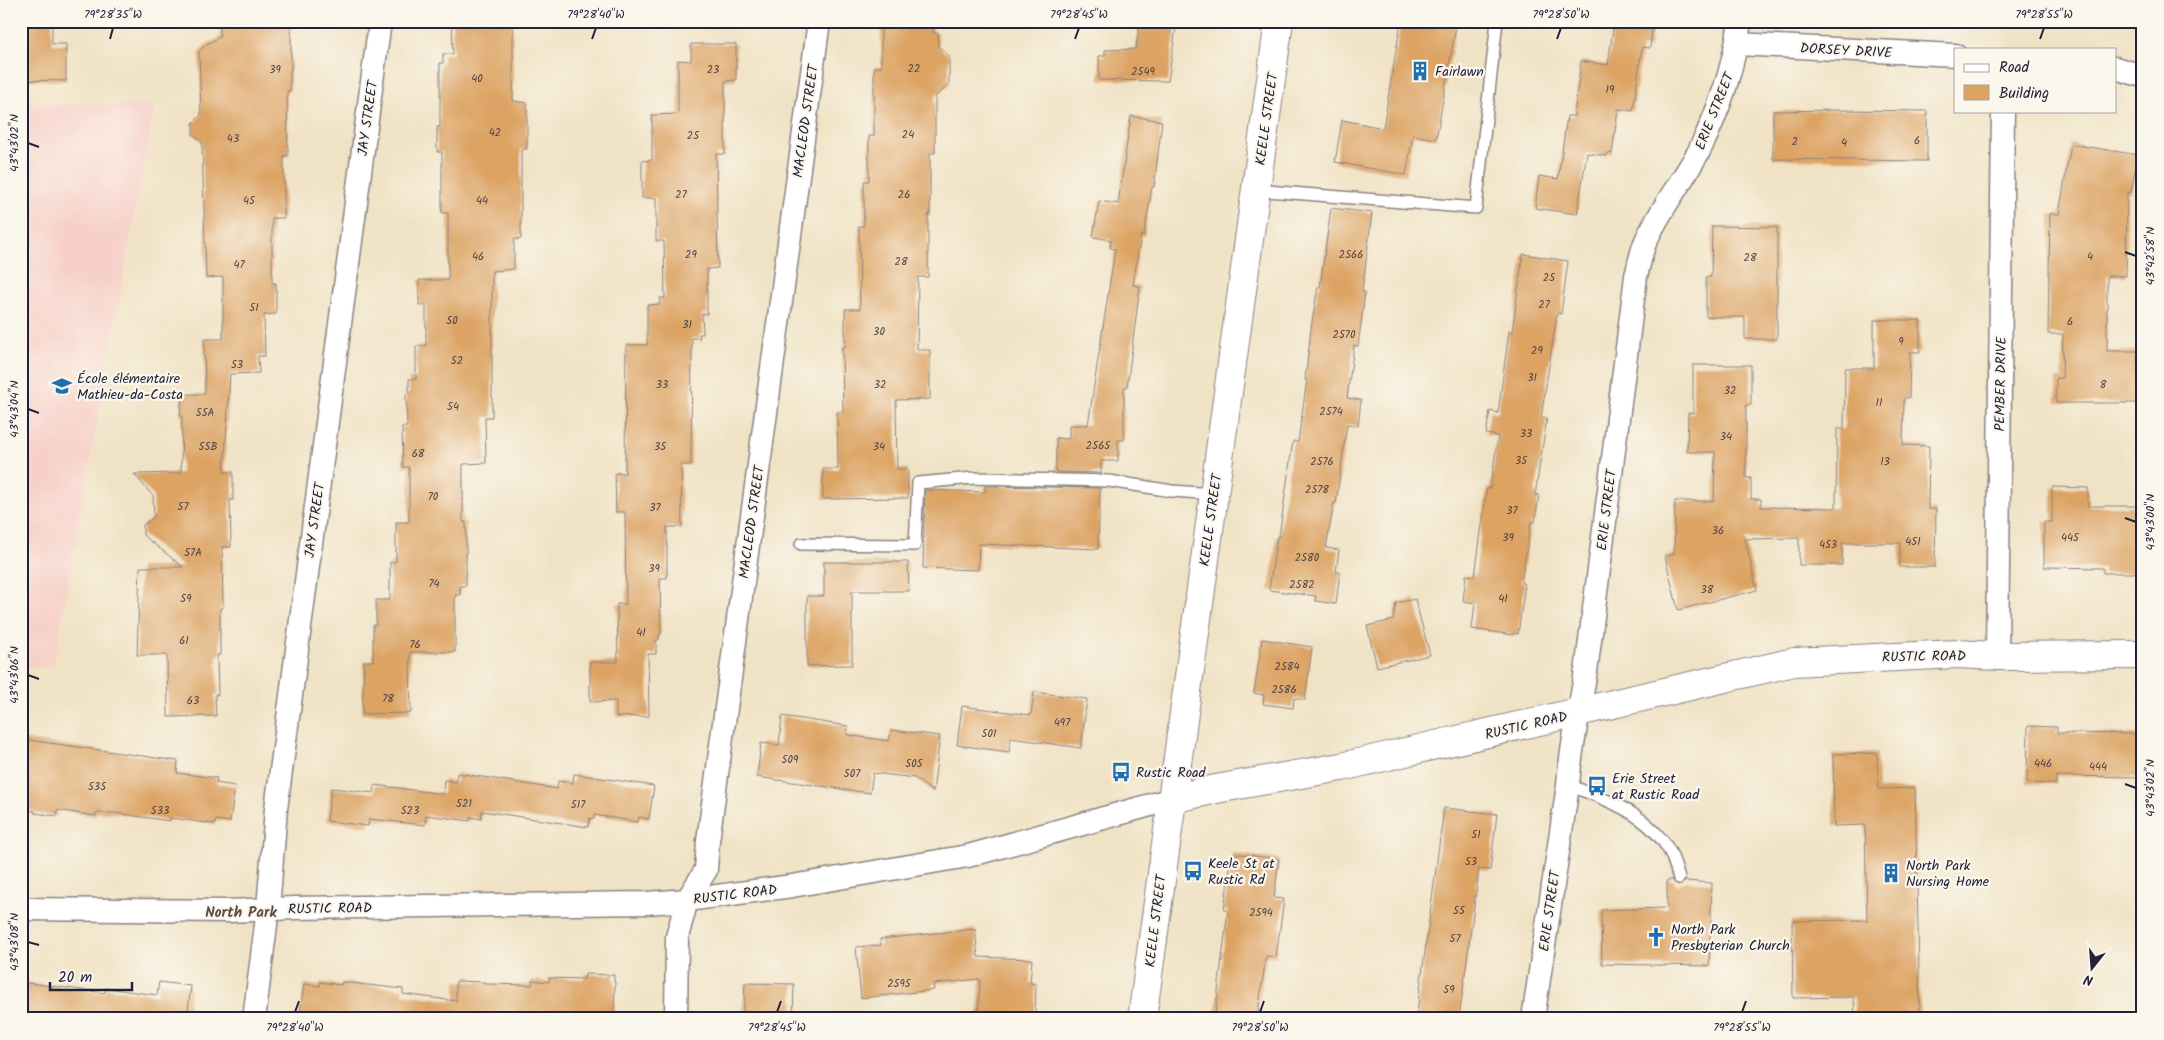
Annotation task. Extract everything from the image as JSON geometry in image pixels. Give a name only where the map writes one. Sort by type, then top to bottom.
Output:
[{"type":"main road","name":"KEELE STREET","points":[[1142,1019],[1279,21]]},
{"type":"main road","name":"RUSTIC ROAD","points":[[1172,799],[1216,789],[1341,767],[1794,662],[1957,654],[1996,656],[2143,656]]},
{"type":"street","name":"JAY STREET","points":[[254,1019],[268,909],[276,809],[380,21]]},
{"type":"street","name":"MACLEOD STREET","points":[[676,1019],[677,937],[687,900],[706,870],[710,821],[819,21]]},
{"type":"street","name":"ERIE STREET","points":[[1533,1019],[1568,785],[1570,754],[1579,713],[1636,276],[1644,244],[1699,151],[1728,80],[1737,44],[1740,21]]},
{"type":"street","name":"DORSEY DRIVE","points":[[1737,44],[1954,55]]},
{"type":"street","points":[[2116,68],[2143,76]]},
{"type":"street","name":"PEMBER DRIVE","points":[[1996,656],[2003,112]]},
{"type":"street","name":"RUSTIC ROAD","points":[[21,909],[229,911],[646,903],[687,900],[792,886],[968,856],[1172,799]]},
{"type":"lane","points":[[1256,190],[1476,208],[1497,21]]},
{"type":"lane","points":[[801,544],[916,545],[918,482],[974,478],[1109,480],[1172,491],[1214,494]]},
{"type":"lane","points":[[1568,785],[1617,804],[1648,826],[1669,852],[1679,878]]},
{"type":"shaded area","name":"École élémentaire Mathieu-da-Costa","points":[[21,104],[154,105],[53,667],[21,667]]},
{"type":"building","points":[[21,21],[52,21],[52,44],[66,44],[66,81],[21,80]]},
{"type":"building","points":[[220,21],[291,21],[290,91],[287,91],[288,156],[284,156],[284,218],[272,218],[272,283],[276,283],[276,314],[264,315],[265,356],[258,356],[259,373],[230,374],[224,472],[233,472],[233,500],[230,500],[231,547],[222,547],[223,608],[220,608],[220,655],[217,655],[218,695],[215,694],[216,716],[168,717],[167,655],[137,655],[140,567],[183,567],[143,535],[143,525],[154,517],[153,496],[134,474],[181,473],[182,416],[180,416],[182,394],[205,394],[204,339],[223,339],[223,277],[206,278],[202,142],[193,134],[193,123],[201,115],[199,52],[205,45],[220,37]]},
{"type":"building","points":[[452,21],[513,21],[513,101],[527,103],[527,149],[521,149],[521,239],[514,239],[514,269],[492,271],[492,417],[485,417],[486,463],[463,464],[463,522],[466,522],[466,586],[460,586],[460,595],[455,595],[455,652],[410,652],[411,713],[362,714],[364,661],[373,661],[373,625],[376,625],[376,600],[390,600],[390,562],[396,562],[396,522],[409,522],[409,467],[403,467],[402,427],[407,427],[406,394],[409,393],[409,379],[416,379],[416,346],[426,346],[426,305],[419,305],[419,280],[448,280],[448,213],[442,213],[442,152],[437,152],[437,127],[440,127],[440,63],[443,63],[443,54],[453,54]]},
{"type":"building","points":[[881,21],[933,21],[933,33],[938,33],[938,46],[949,56],[949,85],[935,97],[935,153],[930,153],[928,277],[918,277],[917,350],[930,350],[930,399],[896,400],[897,469],[908,469],[908,498],[823,499],[823,469],[838,469],[837,412],[843,412],[842,347],[845,347],[845,309],[860,309],[859,226],[864,226],[864,181],[869,181],[869,136],[874,136],[874,67],[881,67]]},
{"type":"building","points":[[1140,21],[1177,21],[1168,81],[1099,80],[1099,56],[1105,56],[1105,50],[1136,49]]},
{"type":"building","name":"Fairlawn","points":[[1401,21],[1457,21],[1436,139],[1413,135],[1406,175],[1335,162],[1342,120],[1383,128]]},
{"type":"building","points":[[1614,21],[1653,21],[1650,48],[1642,47],[1633,111],[1618,109],[1612,154],[1607,153],[1607,156],[1587,153],[1577,214],[1535,208],[1539,176],[1558,179],[1567,116],[1574,116],[1581,61],[1608,65]]},
{"type":"building","points":[[691,44],[736,44],[736,80],[725,81],[725,154],[716,154],[718,268],[707,269],[707,314],[702,314],[703,334],[699,334],[700,338],[692,338],[691,465],[681,465],[682,527],[667,527],[667,578],[660,578],[661,634],[659,634],[659,640],[656,640],[656,654],[648,654],[649,716],[616,717],[616,701],[590,702],[590,662],[618,662],[617,604],[626,604],[625,512],[616,512],[615,473],[625,473],[626,345],[647,345],[647,305],[660,304],[660,298],[665,298],[664,241],[656,241],[656,198],[642,198],[642,161],[652,160],[652,115],[678,114],[678,60],[691,61]]},
{"type":"building","points":[[1773,111],[1927,111],[1927,161],[1773,159]]},
{"type":"building","points":[[1131,116],[1162,121],[1154,187],[1152,187],[1144,236],[1141,235],[1133,285],[1140,286],[1127,387],[1124,387],[1124,440],[1118,440],[1118,461],[1101,461],[1101,473],[1056,472],[1056,438],[1069,439],[1069,425],[1088,425],[1115,249],[1110,248],[1111,240],[1093,237],[1099,201],[1118,204]]},
{"type":"building","points":[[2071,144],[2138,155],[2131,193],[2127,192],[2126,276],[2107,276],[2107,351],[2138,351],[2138,403],[2056,403],[2056,378],[2062,378],[2063,334],[2048,334],[2050,214],[2059,214]]},
{"type":"building","points":[[1331,208],[1372,213],[1362,292],[1365,292],[1358,346],[1354,345],[1347,398],[1361,400],[1358,426],[1347,424],[1336,503],[1334,503],[1326,548],[1339,550],[1336,572],[1340,572],[1336,604],[1315,601],[1316,596],[1269,590],[1293,441],[1298,442],[1307,380],[1305,380],[1312,322],[1318,287],[1320,287]]},
{"type":"building","points":[[1712,226],[1777,227],[1777,339],[1745,339],[1745,317],[1706,317],[1706,277],[1711,277]]},
{"type":"building","points":[[1523,254],[1568,261],[1561,314],[1557,313],[1541,418],[1547,418],[1535,495],[1539,495],[1535,522],[1531,522],[1521,583],[1525,584],[1518,634],[1514,633],[1513,635],[1472,629],[1475,603],[1463,601],[1466,575],[1475,576],[1487,488],[1490,489],[1498,436],[1486,434],[1490,411],[1498,413],[1509,331],[1512,332]]},
{"type":"building","points":[[1874,320],[1920,320],[1920,352],[1910,352],[1909,398],[1904,398],[1903,445],[1929,446],[1928,509],[1936,509],[1935,567],[1900,567],[1900,543],[1842,543],[1842,565],[1799,565],[1799,538],[1745,539],[1757,590],[1678,610],[1665,557],[1674,554],[1675,501],[1714,501],[1715,452],[1687,452],[1688,413],[1693,413],[1693,365],[1751,365],[1751,405],[1746,405],[1746,478],[1751,478],[1751,499],[1761,499],[1761,507],[1836,508],[1837,429],[1844,429],[1845,368],[1874,368]]},
{"type":"building","points":[[985,486],[1100,488],[1098,549],[979,544],[978,570],[923,568],[925,490],[985,492]]},
{"type":"building","points":[[2052,487],[2088,488],[2088,506],[2143,506],[2143,555],[2139,555],[2139,573],[2103,573],[2103,568],[2044,567],[2044,522],[2052,522]]},
{"type":"building","points":[[824,562],[908,562],[909,591],[852,591],[852,665],[807,666],[807,596],[824,596]]},
{"type":"building","points":[[1415,599],[1430,655],[1377,667],[1367,626],[1393,620],[1396,603]]},
{"type":"building","points":[[1262,639],[1312,647],[1305,700],[1294,698],[1293,708],[1263,704],[1264,695],[1254,693]]},
{"type":"building","points":[[1034,692],[1087,699],[1081,748],[1011,738],[1009,752],[957,745],[962,706],[1031,715]]},
{"type":"building","points":[[782,716],[848,726],[847,735],[889,741],[891,730],[940,736],[933,792],[915,778],[873,773],[870,793],[757,777],[761,743],[779,745]]},
{"type":"building","points":[[2028,726],[2057,727],[2057,733],[2143,734],[2143,777],[2056,776],[2056,784],[2027,783]]},
{"type":"building","points":[[21,739],[178,761],[177,773],[217,778],[216,783],[235,786],[230,822],[216,820],[215,824],[170,818],[170,821],[115,813],[96,813],[96,816],[57,810],[57,816],[21,809]]},
{"type":"building","name":"North Park Nursing Home","points":[[1877,753],[1878,789],[1915,788],[1920,1019],[1855,1019],[1854,997],[1793,998],[1792,921],[1867,920],[1865,825],[1834,826],[1833,754]]},
{"type":"building","points":[[457,773],[557,789],[558,781],[573,783],[574,774],[654,786],[649,819],[639,817],[638,822],[594,815],[594,819],[590,818],[588,827],[482,811],[481,819],[470,817],[470,821],[426,815],[425,825],[369,819],[368,826],[327,821],[331,788],[374,793],[375,785],[443,794],[444,780],[456,782]]},
{"type":"building","points":[[1444,808],[1497,814],[1490,870],[1479,869],[1459,1019],[1416,1019]]},
{"type":"building","points":[[1232,853],[1279,859],[1274,898],[1284,899],[1276,957],[1266,956],[1257,1019],[1216,1019],[1217,1015],[1215,1015],[1228,910],[1224,910]]},
{"type":"building","name":"North Park Presbyterian Church","points":[[1667,880],[1672,880],[1678,885],[1686,881],[1712,883],[1709,966],[1602,964],[1601,910],[1667,908]]},
{"type":"building","points":[[975,929],[978,957],[1032,959],[1030,983],[1036,984],[1035,1019],[978,1019],[980,979],[933,984],[934,990],[861,998],[856,947],[881,945],[880,939]]},
{"type":"building","points":[[585,974],[614,975],[614,1019],[299,1019],[304,984],[320,986],[320,982],[341,985],[342,982],[403,989],[403,994],[456,1001],[456,981],[484,982],[484,984],[532,985],[532,980],[549,982],[549,978],[584,979]]},
{"type":"building","points":[[21,982],[105,993],[106,988],[157,995],[159,982],[191,986],[187,1019],[21,1019]]},
{"type":"building","points":[[745,983],[794,984],[793,1019],[743,1019]]},
{"type":"place","name":"Fairlawn","points":[[1420,71]]},
{"type":"place","name":"École élémentaire Mathieu-da-Costa","points":[[62,386]]},
{"type":"place","name":"Rustic Road","points":[[1121,772]]},
{"type":"place","name":"Erie Street at Rustic Road","points":[[1597,786]]},
{"type":"place","name":"Keele St at Rustic Rd","points":[[1193,871]]},
{"type":"place","name":"North Park Nursing Home","points":[[1891,873]]},
{"type":"place","name":"North Park Presbyterian Church","points":[[1656,937]]},
{"type":"district","name":"North Park","points":[[241,912]]}]
